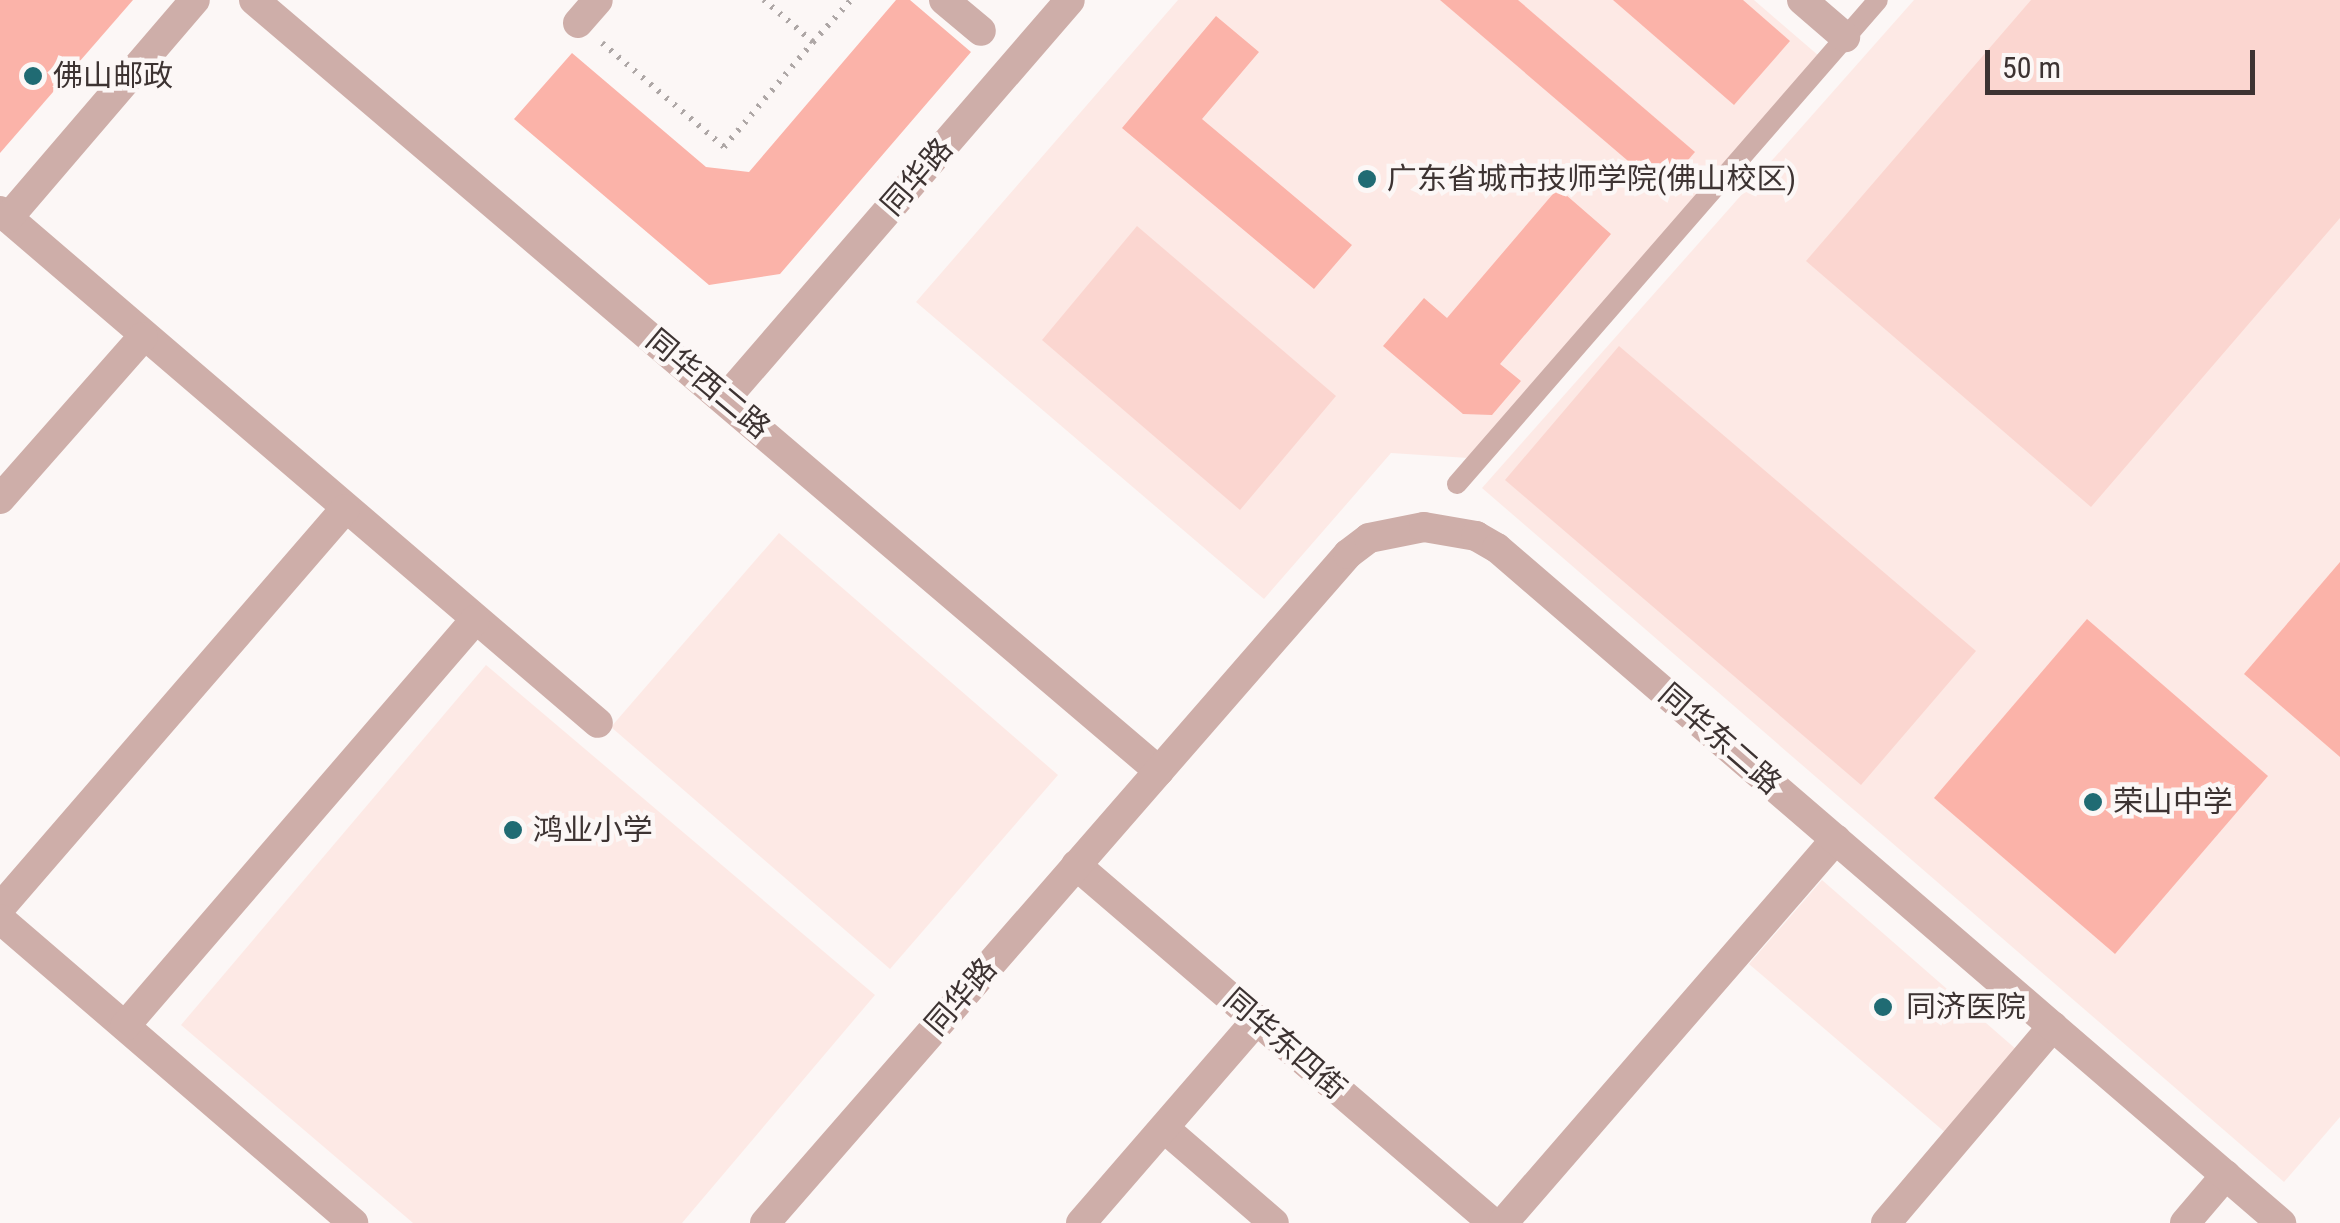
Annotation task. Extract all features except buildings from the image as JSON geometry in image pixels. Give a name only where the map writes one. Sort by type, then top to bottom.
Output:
[{"type":"street","points":[[195,0],[4,215],[598,723]]},
{"type":"street","name":"同华西二路","points":[[254,0],[1159,771]]},
{"type":"street","points":[[944,0],[981,31]]},
{"type":"street","name":"同华路","points":[[725,399],[1070,0]]},
{"type":"street","points":[[1802,0],[1845,37]]},
{"type":"street","points":[[0,499],[143,336]]},
{"type":"street","points":[[0,908],[344,509]]},
{"type":"street","name":"同华东二路","points":[[1159,771],[1348,554],[1398,530],[1450,529],[1497,548],[2280,1223]]},
{"type":"street","points":[[125,1026],[475,620]]},
{"type":"street","name":"同华路","points":[[765,1223],[1159,771]]},
{"type":"street","points":[[1503,1223],[1836,839]]},
{"type":"street","name":"同华东四街","points":[[1076,865],[1493,1223]]},
{"type":"street","points":[[0,919],[354,1223]]},
{"type":"street","points":[[1081,1223],[1257,1020]]},
{"type":"street","points":[[1886,1223],[2053,1026]]},
{"type":"street","points":[[1164,1128],[1274,1223]]},
{"type":"street","points":[[2184,1223],[2226,1175]]},
{"type":"lane","points":[[1456,484],[1878,0]]},
{"type":"path","points":[[764,0],[813,42]]},
{"type":"path","points":[[588,11],[724,146],[851,0]]},
{"type":"shaded area","name":"广东省城市技师学院(佛山校区)","points":[[1178,0],[1754,0],[1819,56],[1468,458],[1391,453],[1264,599],[916,302]]},
{"type":"shaded area","name":"荣山中学","points":[[1914,0],[2340,0],[2340,1117],[2284,1182],[1482,488]]},
{"type":"shaded area","points":[[2031,0],[2340,0],[2340,218],[2091,507],[1806,261]]},
{"type":"shaded area","points":[[1137,226],[1336,396],[1240,510],[1042,340]]},
{"type":"shaded area","points":[[1619,346],[1976,651],[1861,785],[1505,480]]},
{"type":"shaded area","points":[[779,533],[1058,775],[890,969],[611,727]]},
{"type":"shaded area","name":"鸿业小学","points":[[486,665],[875,995],[682,1223],[413,1223],[181,1025]]},
{"type":"shaded area","name":"同济医院","points":[[1822,880],[2017,1050],[1947,1134],[1749,964]]},
{"type":"place","name":"佛山邮政","points":[[33,76]]},
{"type":"place","name":"广东省城市技师学院(佛山校区)","points":[[1367,179]]},
{"type":"place","name":"荣山中学","points":[[2093,802]]},
{"type":"place","name":"鸿业小学","points":[[513,830]]},
{"type":"place","name":"同济医院","points":[[1883,1007]]}]
